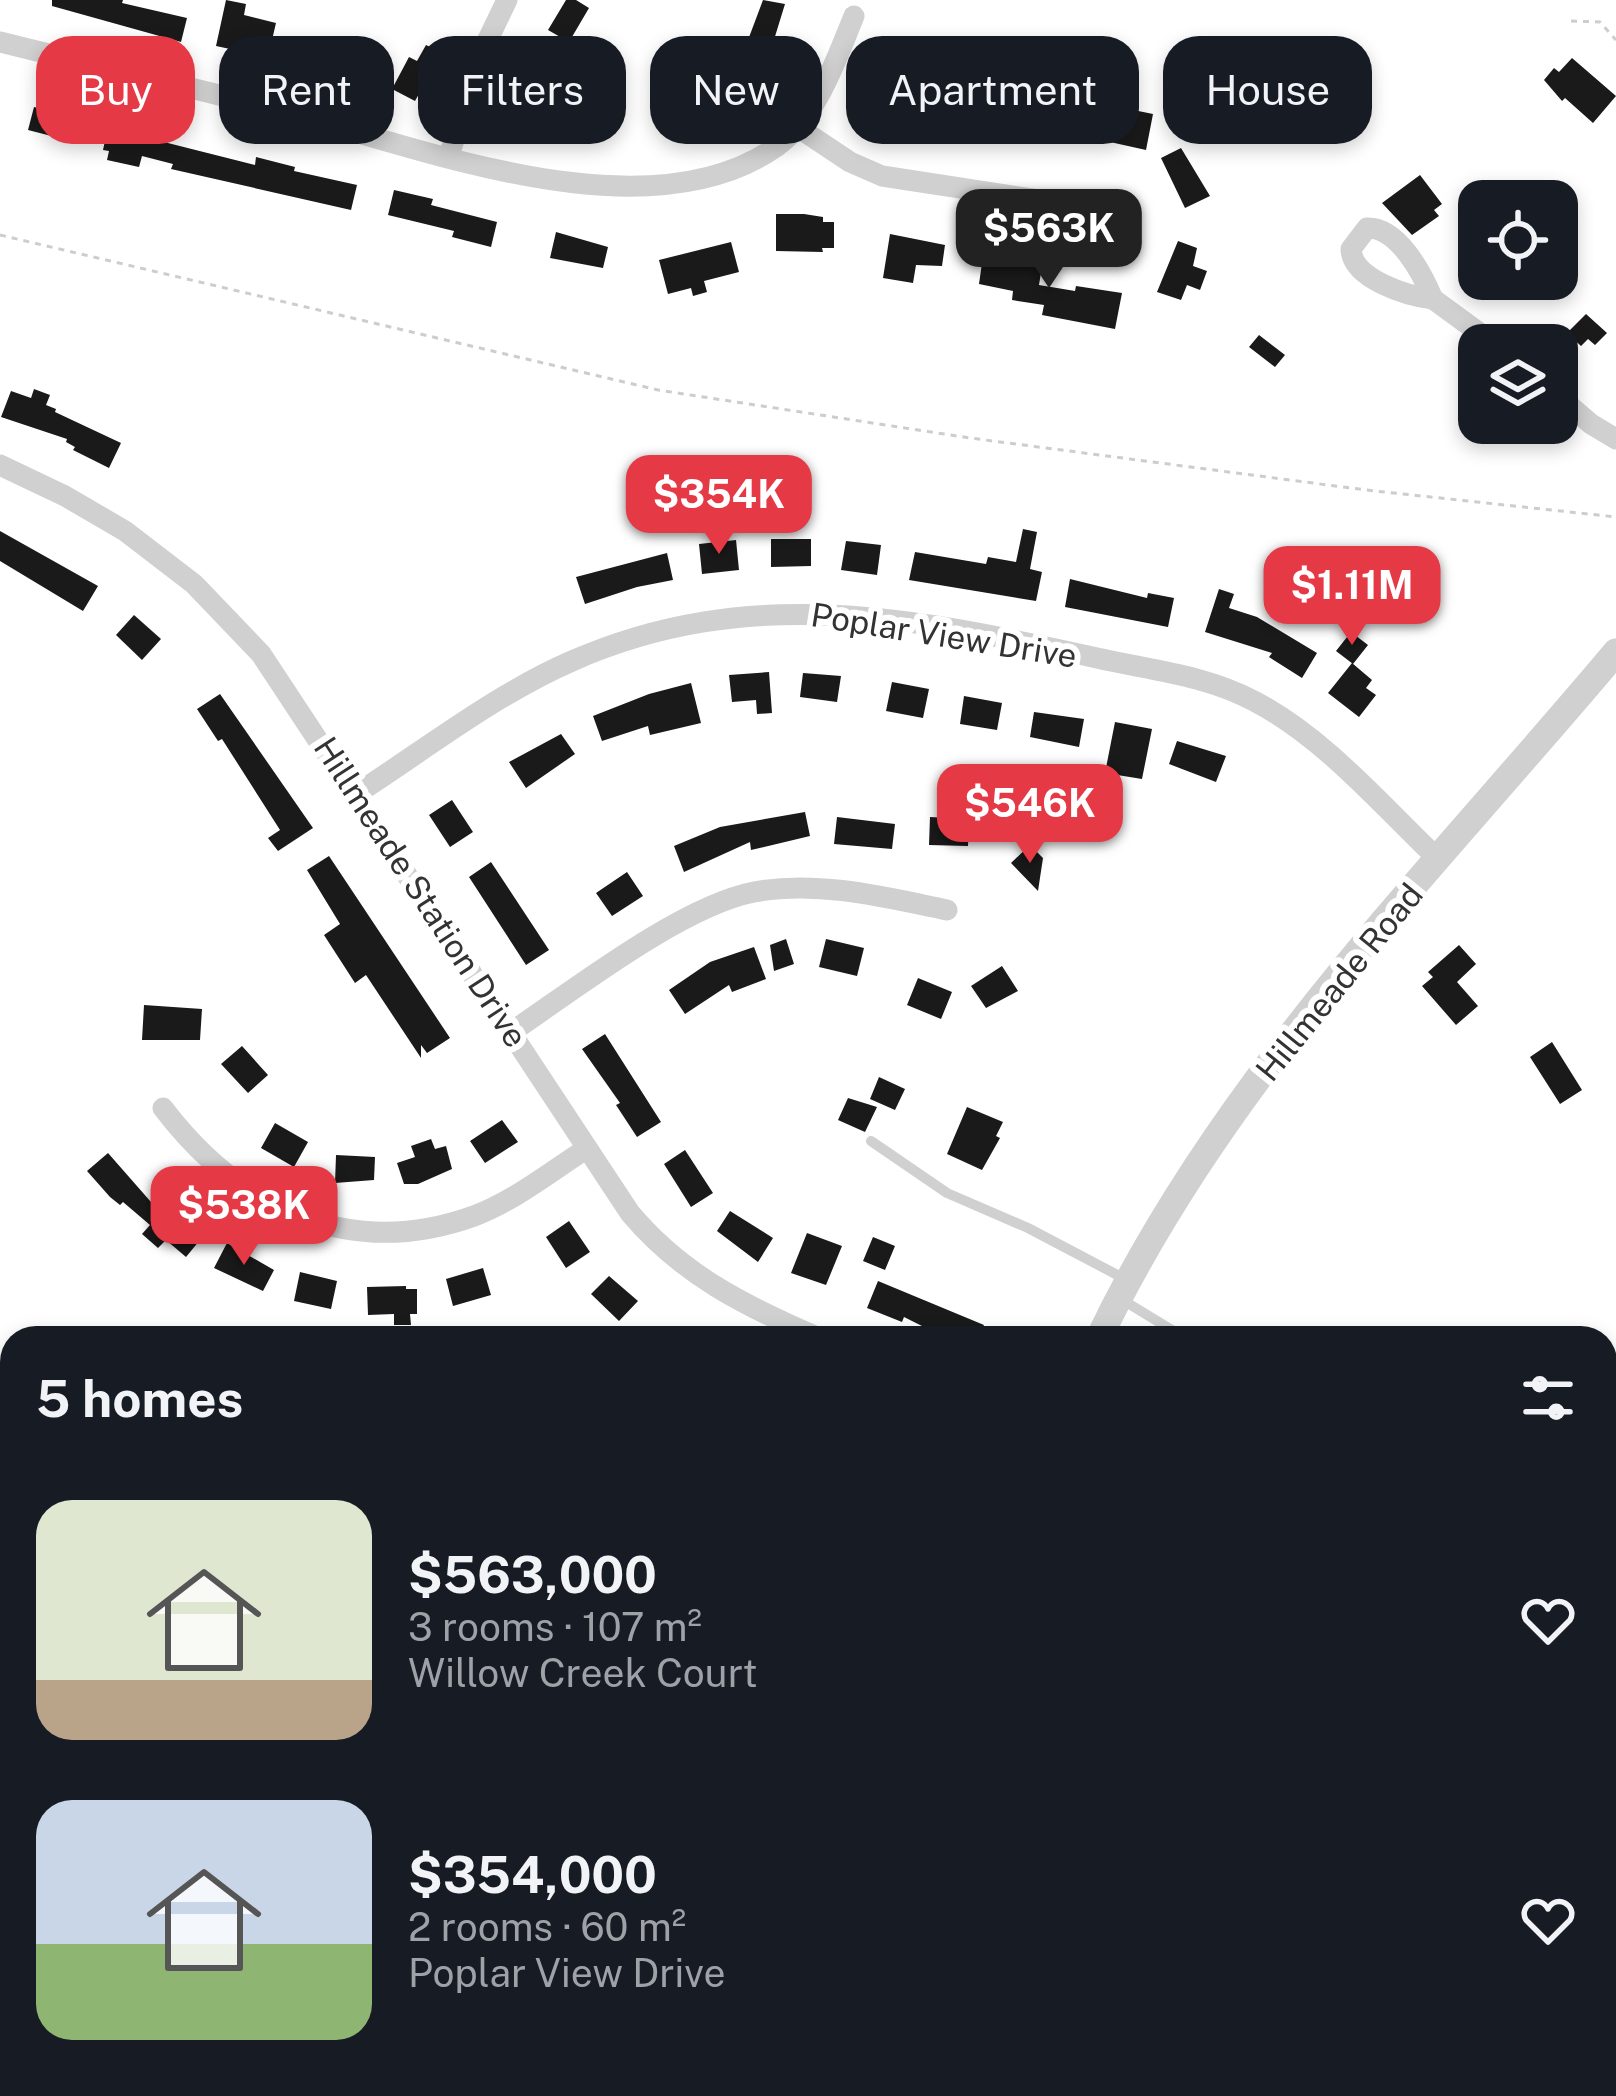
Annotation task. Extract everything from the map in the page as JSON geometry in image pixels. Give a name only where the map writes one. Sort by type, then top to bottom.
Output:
[{"type":"street","points":[[449,156],[480,56],[507,0]]},
{"type":"street","points":[[822,81],[854,16]]},
{"type":"street","points":[[0,43],[527,176],[582,184],[642,187],[720,172],[778,144]]},
{"type":"street","points":[[822,144],[850,163],[882,176],[1058,203],[1100,215]]},
{"type":"street","points":[[1433,299],[1467,324]]},
{"type":"street","points":[[1578,413],[1616,439]]},
{"type":"street","name":"Hillmeade Station Drive","points":[[0,465],[87,508],[139,541],[194,584],[261,654],[629,1213],[685,1268],[738,1303],[791,1326]]},
{"type":"street","name":"Poplar View Drive","points":[[356,794],[571,661],[637,638],[727,617],[812,612],[913,623],[1058,649],[1174,673],[1249,698],[1300,730],[1439,860]]},
{"type":"street","name":"Hillmeade Road","points":[[1105,1326],[1184,1187],[1241,1102],[1616,652]]},
{"type":"street","points":[[513,1031],[684,920],[737,896],[796,887],[947,910]]},
{"type":"street","points":[[164,1108],[208,1159],[262,1201],[305,1220],[382,1232],[415,1231],[485,1211],[586,1149]]},
{"type":"lane","points":[[871,1141],[946,1192],[1028,1228],[1123,1289],[1170,1326]]},
{"type":"path","points":[[1571,21],[1600,22],[1616,40]]},
{"type":"path","points":[[0,235],[658,390],[1156,463],[1616,517]]},
{"type":"building","points":[[52,0],[123,0],[187,18],[182,36],[160,36],[52,6]]},
{"type":"building","points":[[226,0],[246,4],[244,15],[276,23],[273,36],[219,36],[216,46]]},
{"type":"building","points":[[566,0],[589,8],[573,36],[548,30]]},
{"type":"building","points":[[763,0],[785,4],[775,36],[750,36]]},
{"type":"building","points":[[409,57],[417,61],[415,101],[394,90],[394,85]]},
{"type":"building","points":[[1572,58],[1616,96],[1593,123],[1565,98],[1562,101],[1544,80]]},
{"type":"building","points":[[34,107],[36,107],[36,132],[28,130]]},
{"type":"building","points":[[1139,111],[1153,114],[1146,150],[1119,144],[1139,144]]},
{"type":"building","points":[[104,144],[172,144],[255,165],[256,157],[357,185],[351,210],[171,169],[173,164],[142,156],[139,167],[107,160],[109,151],[103,150]]},
{"type":"building","points":[[1181,148],[1210,196],[1185,208],[1161,158]]},
{"type":"building","points":[[1420,175],[1442,204],[1434,210],[1439,216],[1412,235],[1382,203]]},
{"type":"building","points":[[394,190],[497,222],[491,247],[452,237],[454,231],[388,215]]},
{"type":"building","points":[[776,214],[804,214],[834,222],[834,248],[776,251]]},
{"type":"building","points":[[556,232],[608,247],[603,268],[550,258]]},
{"type":"building","points":[[890,234],[945,245],[942,266],[916,265],[913,283],[883,278]]},
{"type":"building","points":[[1178,241],[1197,248],[1193,266],[1207,271],[1200,290],[1187,285],[1181,300],[1157,292]]},
{"type":"building","points":[[731,242],[739,272],[704,281],[707,292],[693,296],[691,288],[668,294],[659,260]]},
{"type":"building","points":[[984,249],[1031,258],[1030,264],[1042,266],[1039,285],[1122,293],[1115,329],[1042,315],[1044,305],[1012,300],[1013,291],[979,284]]},
{"type":"building","points":[[1586,314],[1607,333],[1595,345],[1588,339],[1581,346],[1576,324]]},
{"type":"building","points":[[1259,335],[1285,355],[1275,367],[1249,347]]},
{"type":"building","points":[[34,389],[50,395],[46,405],[55,412],[121,443],[109,468],[73,450],[67,439],[1,417],[11,391],[31,398]]},
{"type":"building","points":[[1023,529],[1037,532],[1030,569],[1042,572],[1036,601],[909,580],[915,552],[986,564],[988,557],[1016,562]]},
{"type":"building","points":[[0,531],[98,586],[83,611],[0,561]]},
{"type":"building","points":[[771,539],[811,539],[811,566],[771,567]]},
{"type":"building","points":[[736,540],[739,570],[702,574],[699,544]]},
{"type":"building","points":[[846,541],[881,545],[877,575],[841,570]]},
{"type":"building","points":[[667,553],[673,580],[585,604],[576,577]]},
{"type":"building","points":[[1070,579],[1147,598],[1148,593],[1174,598],[1168,627],[1065,607]]},
{"type":"building","points":[[1219,589],[1234,594],[1229,608],[1257,617],[1317,653],[1302,678],[1269,657],[1272,653],[1205,632]]},
{"type":"building","points":[[134,615],[161,639],[142,660],[116,635]]},
{"type":"building","points":[[1351,632],[1368,645],[1353,664],[1336,651]]},
{"type":"building","points":[[1352,663],[1372,680],[1366,688],[1376,695],[1359,717],[1328,693]]},
{"type":"building","points":[[769,672],[772,713],[757,714],[756,700],[732,702],[729,675]]},
{"type":"building","points":[[803,673],[841,676],[837,702],[800,697]]},
{"type":"building","points":[[892,682],[929,689],[923,718],[886,711]]},
{"type":"building","points":[[691,683],[701,723],[650,735],[648,726],[602,741],[593,716]]},
{"type":"building","points":[[220,694],[313,828],[278,851],[268,838],[280,830],[222,739],[218,741],[197,709]]},
{"type":"building","points":[[964,696],[1002,703],[997,730],[960,724]]},
{"type":"building","points":[[1034,712],[1084,719],[1079,747],[1030,737]]},
{"type":"building","points":[[1115,722],[1152,729],[1142,779],[1105,773]]},
{"type":"building","points":[[561,734],[575,754],[526,788],[509,762]]},
{"type":"building","points":[[1177,741],[1226,756],[1216,782],[1169,764]]},
{"type":"building","points":[[452,800],[473,832],[450,847],[429,815]]},
{"type":"building","points":[[805,812],[810,836],[751,850],[750,842],[684,872],[674,846],[720,827]]},
{"type":"building","points":[[837,817],[895,824],[892,849],[834,844]]},
{"type":"building","points":[[930,817],[969,819],[968,846],[929,845]]},
{"type":"building","points":[[1030,845],[1043,858],[1038,891],[1011,863]]},
{"type":"building","points":[[329,856],[450,1038],[427,1053],[421,1045],[421,1058],[366,975],[355,983],[324,935],[340,924],[307,870]]},
{"type":"building","points":[[491,862],[549,950],[526,965],[469,877]]},
{"type":"building","points":[[627,872],[643,896],[612,916],[596,893]]},
{"type":"building","points":[[786,939],[794,964],[774,971],[770,945]]},
{"type":"building","points":[[826,939],[864,948],[857,976],[819,967]]},
{"type":"building","points":[[1459,945],[1476,964],[1457,982],[1478,1006],[1456,1025],[1422,986],[1433,977],[1428,972]]},
{"type":"building","points":[[754,947],[766,979],[732,992],[729,985],[685,1014],[669,990],[710,962]]},
{"type":"building","points":[[1002,966],[1018,991],[986,1008],[971,986]]},
{"type":"building","points":[[918,978],[952,992],[941,1019],[907,1005]]},
{"type":"building","points":[[144,1005],[202,1009],[200,1040],[142,1040]]},
{"type":"building","points":[[605,1034],[661,1122],[637,1137],[616,1105],[620,1103],[582,1049]]},
{"type":"building","points":[[1552,1042],[1582,1090],[1560,1104],[1530,1057]]},
{"type":"building","points":[[242,1046],[268,1075],[248,1093],[221,1064]]},
{"type":"building","points":[[879,1077],[905,1089],[895,1110],[870,1099]]},
{"type":"building","points":[[848,1098],[877,1107],[865,1132],[838,1120]]},
{"type":"building","points":[[967,1107],[1003,1122],[996,1136],[1000,1138],[982,1170],[947,1154]]},
{"type":"building","points":[[502,1120],[518,1142],[485,1163],[470,1141]]},
{"type":"building","points":[[275,1123],[308,1142],[294,1167],[261,1148]]},
{"type":"building","points":[[431,1139],[435,1149],[446,1146],[452,1169],[418,1184],[404,1184],[397,1163],[415,1157],[411,1146]]},
{"type":"building","points":[[685,1150],[713,1193],[691,1207],[664,1164]]},
{"type":"building","points":[[108,1153],[151,1202],[160,1191],[209,1229],[186,1257],[166,1240],[158,1248],[142,1234],[150,1225],[110,1197],[87,1171]]},
{"type":"building","points":[[336,1155],[375,1157],[374,1180],[335,1183]]},
{"type":"building","points":[[730,1211],[773,1238],[758,1262],[717,1231]]},
{"type":"building","points":[[569,1221],[590,1252],[566,1268],[546,1237]]},
{"type":"building","points":[[807,1233],[842,1246],[826,1285],[791,1273]]},
{"type":"building","points":[[873,1237],[895,1246],[885,1270],[863,1261]]},
{"type":"building","points":[[227,1243],[274,1270],[263,1291],[214,1268]]},
{"type":"building","points":[[483,1268],[491,1295],[453,1306],[446,1279]]},
{"type":"building","points":[[300,1272],[337,1281],[331,1309],[294,1301]]},
{"type":"building","points":[[609,1276],[638,1301],[619,1321],[591,1294]]},
{"type":"building","points":[[878,1281],[984,1325],[922,1326],[867,1308]]},
{"type":"building","points":[[367,1287],[417,1289],[417,1314],[410,1314],[411,1325],[394,1325],[394,1314],[368,1315]]}]
